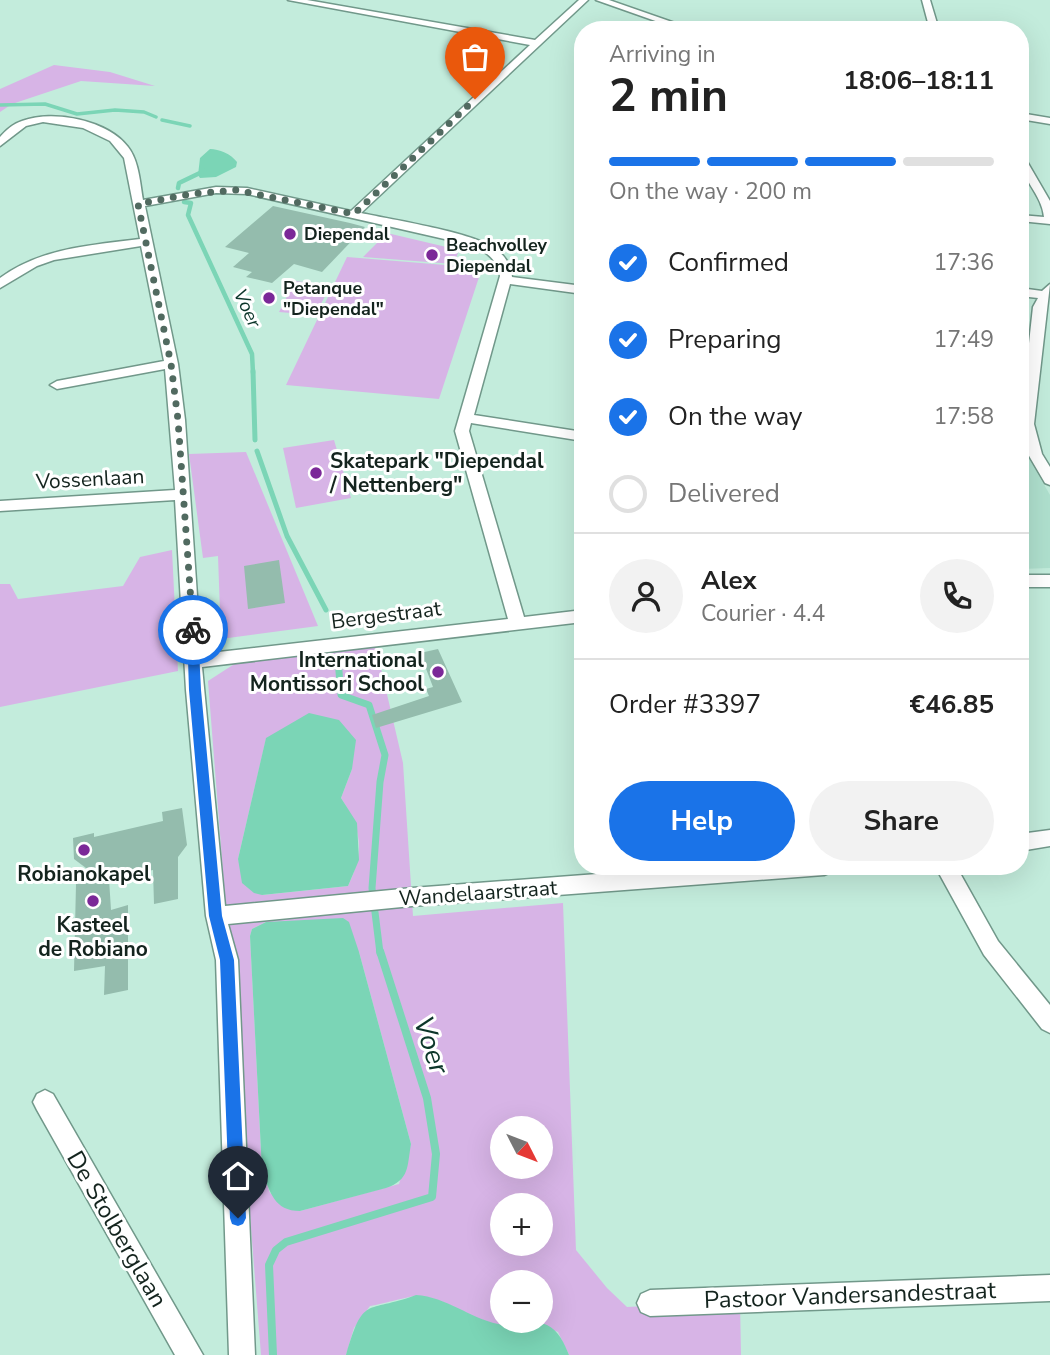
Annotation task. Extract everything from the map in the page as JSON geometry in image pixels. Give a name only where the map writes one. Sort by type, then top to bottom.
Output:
[{"type":"street","points":[[292,0],[536,43]]},
{"type":"street","points":[[354,214],[584,0]]},
{"type":"street","points":[[600,0],[664,21]]},
{"type":"street","points":[[926,0],[932,21]]},
{"type":"street","points":[[1029,118],[1050,121]]},
{"type":"street","points":[[0,154],[25,129],[45,119]]},
{"type":"street","points":[[0,143],[21,125],[45,119],[97,130],[118,142],[127,153],[171,364],[178,420],[195,690],[216,916],[227,960],[243,1355]]},
{"type":"street","points":[[1029,176],[1050,214],[1029,217]]},
{"type":"street","points":[[138,204],[191,194],[236,190],[478,243],[489,249],[503,263],[506,271],[504,280],[462,431],[517,622]]},
{"type":"street","points":[[0,284],[30,262],[50,256],[145,242]]},
{"type":"street","points":[[504,280],[574,289]]},
{"type":"street","points":[[1029,292],[1047,292],[1039,307],[1029,404]]},
{"type":"street","points":[[57,385],[171,364]]},
{"type":"street","points":[[465,418],[574,436]]},
{"type":"street","points":[[1029,432],[1035,454],[1050,480]]},
{"type":"street","name":"Vossenlaan","points":[[0,506],[183,495]]},
{"type":"street","points":[[1029,582],[1050,581]]},
{"type":"street","name":"Bergestraat","points":[[195,661],[574,617]]},
{"type":"street","points":[[1029,842],[1050,838]]},
{"type":"street","name":"Wandelaarstraat","points":[[216,916],[708,875]]},
{"type":"street","points":[[950,875],[991,948],[1050,1022]]},
{"type":"street","name":"De Stolberglaan","points":[[45,1102],[190,1355]]},
{"type":"street","name":"Pastoor Vandersandestraat","points":[[650,1303],[1050,1288]]},
{"type":"shaded area","points":[[54,65],[110,72],[155,86],[81,81],[12,104],[0,112],[0,89]]},
{"type":"shaded area","points":[[210,149],[232,157],[237,162],[236,167],[216,177],[200,178],[200,158]]},
{"type":"shaded area","points":[[387,233],[459,250],[454,264],[363,257]]},
{"type":"shaded area","points":[[347,257],[482,268],[439,399],[286,385]]},
{"type":"shaded area","points":[[295,281],[331,285],[315,315],[279,312]]},
{"type":"shaded area","name":"Skatepark \"Diependal / Nettenberg\"","points":[[334,440],[351,498],[296,508],[283,448]]},
{"type":"shaded area","points":[[246,452],[318,626],[221,639],[218,556],[203,558],[189,454]]},
{"type":"shaded area","points":[[1029,459],[1050,495],[1050,568],[1029,569]]},
{"type":"shaded area","points":[[172,550],[178,671],[0,707],[0,584],[10,584],[18,599],[123,586],[140,557]]},
{"type":"shaded area","points":[[376,647],[403,763],[413,916],[563,903],[576,1250],[607,1288],[627,1307],[740,1301],[741,1355],[569,1355],[558,1332],[553,1330],[553,1270],[490,1270],[490,1322],[439,1301],[418,1296],[409,1297],[370,1306],[354,1328],[346,1355],[261,1355],[208,681],[239,661]],"holes":[[[266,739],[352,769],[341,798],[353,821],[359,841],[357,862],[348,886],[263,895],[247,887],[238,859]],[[266,922],[359,952],[411,1144],[399,1184],[300,1211],[270,1193],[262,1170],[250,936],[252,929]]]},
{"type":"shaded area","points":[[309,713],[339,720],[356,740],[352,769],[341,798],[357,823],[359,860],[348,886],[262,895],[254,893],[242,883],[238,859],[266,738]]},
{"type":"shaded area","points":[[343,918],[349,922],[359,952],[411,1144],[408,1165],[403,1176],[394,1185],[300,1211],[291,1210],[284,1208],[274,1199],[262,1170],[250,936],[252,929],[266,922]]},
{"type":"shaded area","points":[[416,1295],[448,1303],[490,1322],[490,1333],[553,1333],[553,1330],[569,1355],[346,1355],[363,1314],[376,1306]]},
{"type":"building","name":"Diependal","points":[[273,206],[365,227],[322,272],[294,264],[272,283],[246,277],[252,272],[233,267],[249,253],[225,247]]},
{"type":"building","points":[[279,560],[285,603],[248,609],[244,566]]},
{"type":"building","name":"International Montissori School","points":[[438,649],[462,702],[376,728],[372,715],[429,696],[426,689],[433,687],[420,653]]},
{"type":"building","name":"Kasteel de Robiano","points":[[182,808],[187,845],[178,857],[178,899],[154,904],[153,870],[109,879],[111,910],[128,905],[128,990],[104,995],[105,966],[74,971],[76,884],[90,871],[74,859],[73,838],[94,833],[94,837],[163,821],[162,812]]},
{"type":"waterway","name":"Voer","points":[[0,105],[45,104],[77,114],[115,110],[144,112],[156,117]]},
{"type":"waterway","name":"Voer","points":[[162,120],[190,126]]},
{"type":"waterway","name":"Voer","points":[[178,188],[179,183],[204,171]]},
{"type":"waterway","name":"Voer","points":[[184,202],[191,203],[188,215],[252,354],[253,373]]},
{"type":"waterway","name":"Voer","points":[[253,371],[255,440]]},
{"type":"waterway","name":"Voer","points":[[257,451],[287,536],[326,610]]},
{"type":"waterway","name":"Voer","points":[[338,660],[341,695],[369,705],[385,755],[380,782],[372,888],[380,953]]},
{"type":"waterway","name":"Voer","points":[[273,1355],[269,1265],[276,1250],[286,1242],[432,1197],[436,1154],[427,1098],[380,951]]},
{"type":"way so far","points":[[193,630],[178,420],[171,364],[138,204],[216,190],[236,190],[354,214],[475,99]]},
{"type":"place","name":"Diependal","points":[[290,234]]},
{"type":"place","name":"Beachvolley Diependal","points":[[432,255]]},
{"type":"place","name":"Petanque \"Diependal\"","points":[[269,298]]},
{"type":"place","name":"Skatepark \"Diependal / Nettenberg\"","points":[[316,473]]},
{"type":"place","name":"International Montissori School","points":[[438,672]]},
{"type":"place","name":"Robianokapel","points":[[84,850]]},
{"type":"place","name":"Kasteel de Robiano","points":[[93,901]]},
{"type":"route","points":[[193,630],[195,690],[216,916],[227,960],[238,1218]]}]
